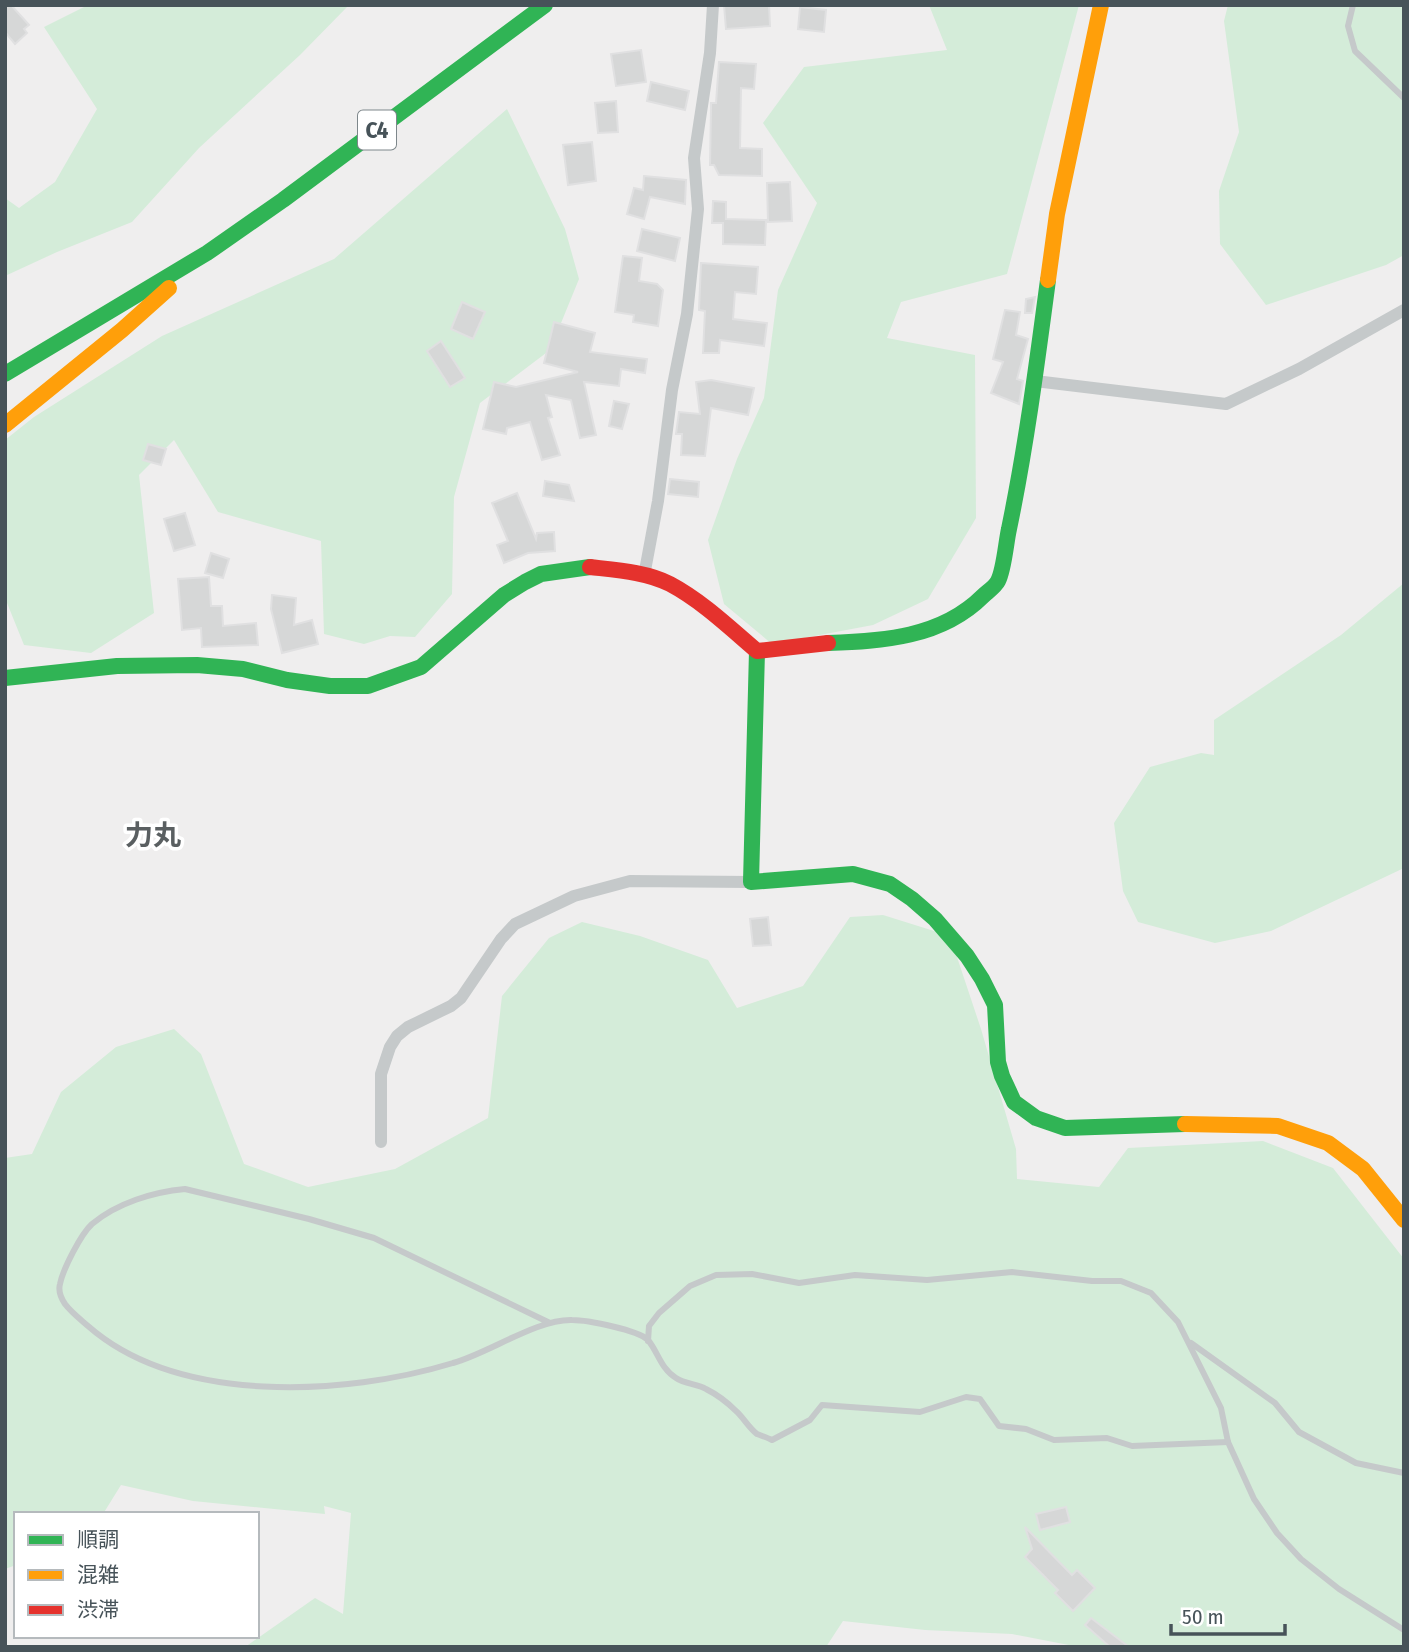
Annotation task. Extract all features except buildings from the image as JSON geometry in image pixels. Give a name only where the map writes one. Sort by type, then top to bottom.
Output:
[{"type":"main road","name":"C4","points":[[5,374],[207,253],[283,200],[545,5]]},
{"type":"main road","points":[[5,678],[117,666],[197,665],[243,669],[287,680],[330,686],[368,686],[421,667],[504,595],[541,574],[589,567],[626,571],[669,583],[705,607],[757,650],[875,641],[913,635],[952,619],[973,606],[998,581],[1035,381],[1057,214],[1101,5]]},
{"type":"main road","points":[[5,425],[122,330],[207,253]]},
{"type":"main road","points":[[757,650],[751,882],[773,883],[853,874],[890,884],[912,899],[943,927],[982,979],[995,1005],[998,1062],[1002,1076],[1014,1102],[1037,1118],[1065,1128],[1186,1124],[1278,1126],[1328,1143],[1347,1156],[1363,1170],[1404,1220]]},
{"type":"street","points":[[644,576],[658,501],[672,390],[687,314],[698,209],[694,158],[709,65],[713,5]]},
{"type":"street","points":[[1035,381],[1226,404],[1299,369],[1404,310]]},
{"type":"street","points":[[381,1142],[381,1074],[390,1047],[408,1027],[451,1006],[461,998],[501,939],[515,924],[574,896],[630,881],[751,882]]},
{"type":"lane","points":[[1353,5],[1348,26],[1355,51],[1404,98]]},
{"type":"lane","points":[[550,1323],[374,1238],[185,1189],[135,1201],[96,1222],[86,1230],[78,1243],[59,1285],[67,1307],[107,1343],[131,1356],[183,1374],[251,1386],[305,1387],[349,1384],[400,1375],[453,1363],[550,1323],[572,1320],[637,1332],[648,1341],[664,1367],[676,1378],[706,1389],[736,1410],[756,1433],[772,1440],[810,1420],[822,1405],[920,1412],[966,1397],[980,1399],[999,1426],[1026,1429],[1054,1440],[1107,1438],[1132,1446],[1228,1442]]},
{"type":"lane","points":[[648,1341],[649,1326],[659,1313],[690,1286],[716,1275],[752,1274],[799,1283],[855,1275],[928,1280],[1012,1272],[1121,1281],[1151,1293],[1178,1322],[1221,1408],[1228,1442],[1254,1499],[1277,1533],[1301,1559],[1339,1589],[1404,1630]]},
{"type":"lane","points":[[1189,1342],[1275,1403],[1298,1432],[1356,1463],[1404,1473]]},
{"type":"green space","points":[[88,5],[349,5],[300,55],[199,148],[132,222],[5,276],[5,198],[19,208],[55,182],[97,109],[44,27]]},
{"type":"green space","points":[[929,5],[1079,5],[1007,274],[901,302],[887,338],[975,355],[976,518],[928,599],[873,625],[772,644],[724,604],[708,540],[737,459],[764,398],[778,290],[817,203],[763,123],[804,67],[947,50]]},
{"type":"green space","points":[[1228,5],[1404,5],[1404,255],[1386,265],[1266,305],[1220,244],[1219,191],[1239,132],[1224,21]]},
{"type":"green space","points":[[507,109],[565,229],[579,279],[550,350],[480,403],[454,497],[452,594],[415,637],[390,636],[364,644],[324,634],[321,541],[218,512],[174,440],[139,475],[154,613],[91,653],[24,645],[5,598],[5,440],[34,417],[162,336],[334,259]]},
{"type":"green space","points":[[1404,583],[1404,868],[1271,931],[1215,943],[1138,922],[1123,891],[1114,823],[1150,767],[1201,753],[1214,755],[1214,720],[1341,635]]},
{"type":"green space","points":[[883,915],[950,936],[1016,1149],[1017,1179],[1099,1187],[1128,1148],[1263,1141],[1333,1168],[1404,1259],[1404,1647],[1079,1647],[1012,1634],[925,1630],[843,1621],[826,1647],[245,1647],[315,1598],[343,1614],[351,1513],[324,1506],[325,1514],[193,1501],[121,1485],[104,1512],[14,1512],[14,1566],[5,1569],[5,1158],[32,1154],[61,1092],[116,1047],[174,1029],[201,1054],[244,1164],[308,1187],[395,1169],[488,1118],[502,996],[549,938],[582,922],[640,936],[708,960],[737,1008],[803,986],[850,917]]},
{"type":"traffic: fast","points":[[5,374],[207,253],[283,200],[545,5]]},
{"type":"traffic: fast","points":[[828,643],[869,641],[930,629],[966,610],[998,581],[1026,436],[1048,280]]},
{"type":"traffic: fast","points":[[5,678],[117,666],[197,665],[243,669],[287,680],[330,686],[368,686],[421,667],[504,595],[525,582],[541,574],[590,567]]},
{"type":"traffic: fast","points":[[757,651],[751,882],[853,874],[890,884],[912,899],[935,919],[967,956],[982,979],[995,1005],[998,1062],[1002,1076],[1014,1102],[1036,1118],[1065,1128],[1185,1124]]},
{"type":"traffic: slow","points":[[1048,280],[1057,214],[1101,5]]},
{"type":"traffic: slow","points":[[5,425],[122,330],[169,288]]},
{"type":"traffic: slow","points":[[1185,1124],[1278,1126],[1328,1143],[1363,1169],[1404,1220]]},
{"type":"traffic: jam","points":[[590,567],[641,574],[670,584],[704,607],[757,651],[828,643]]},
{"type":"district","name":"力丸","points":[[153,835]]}]
